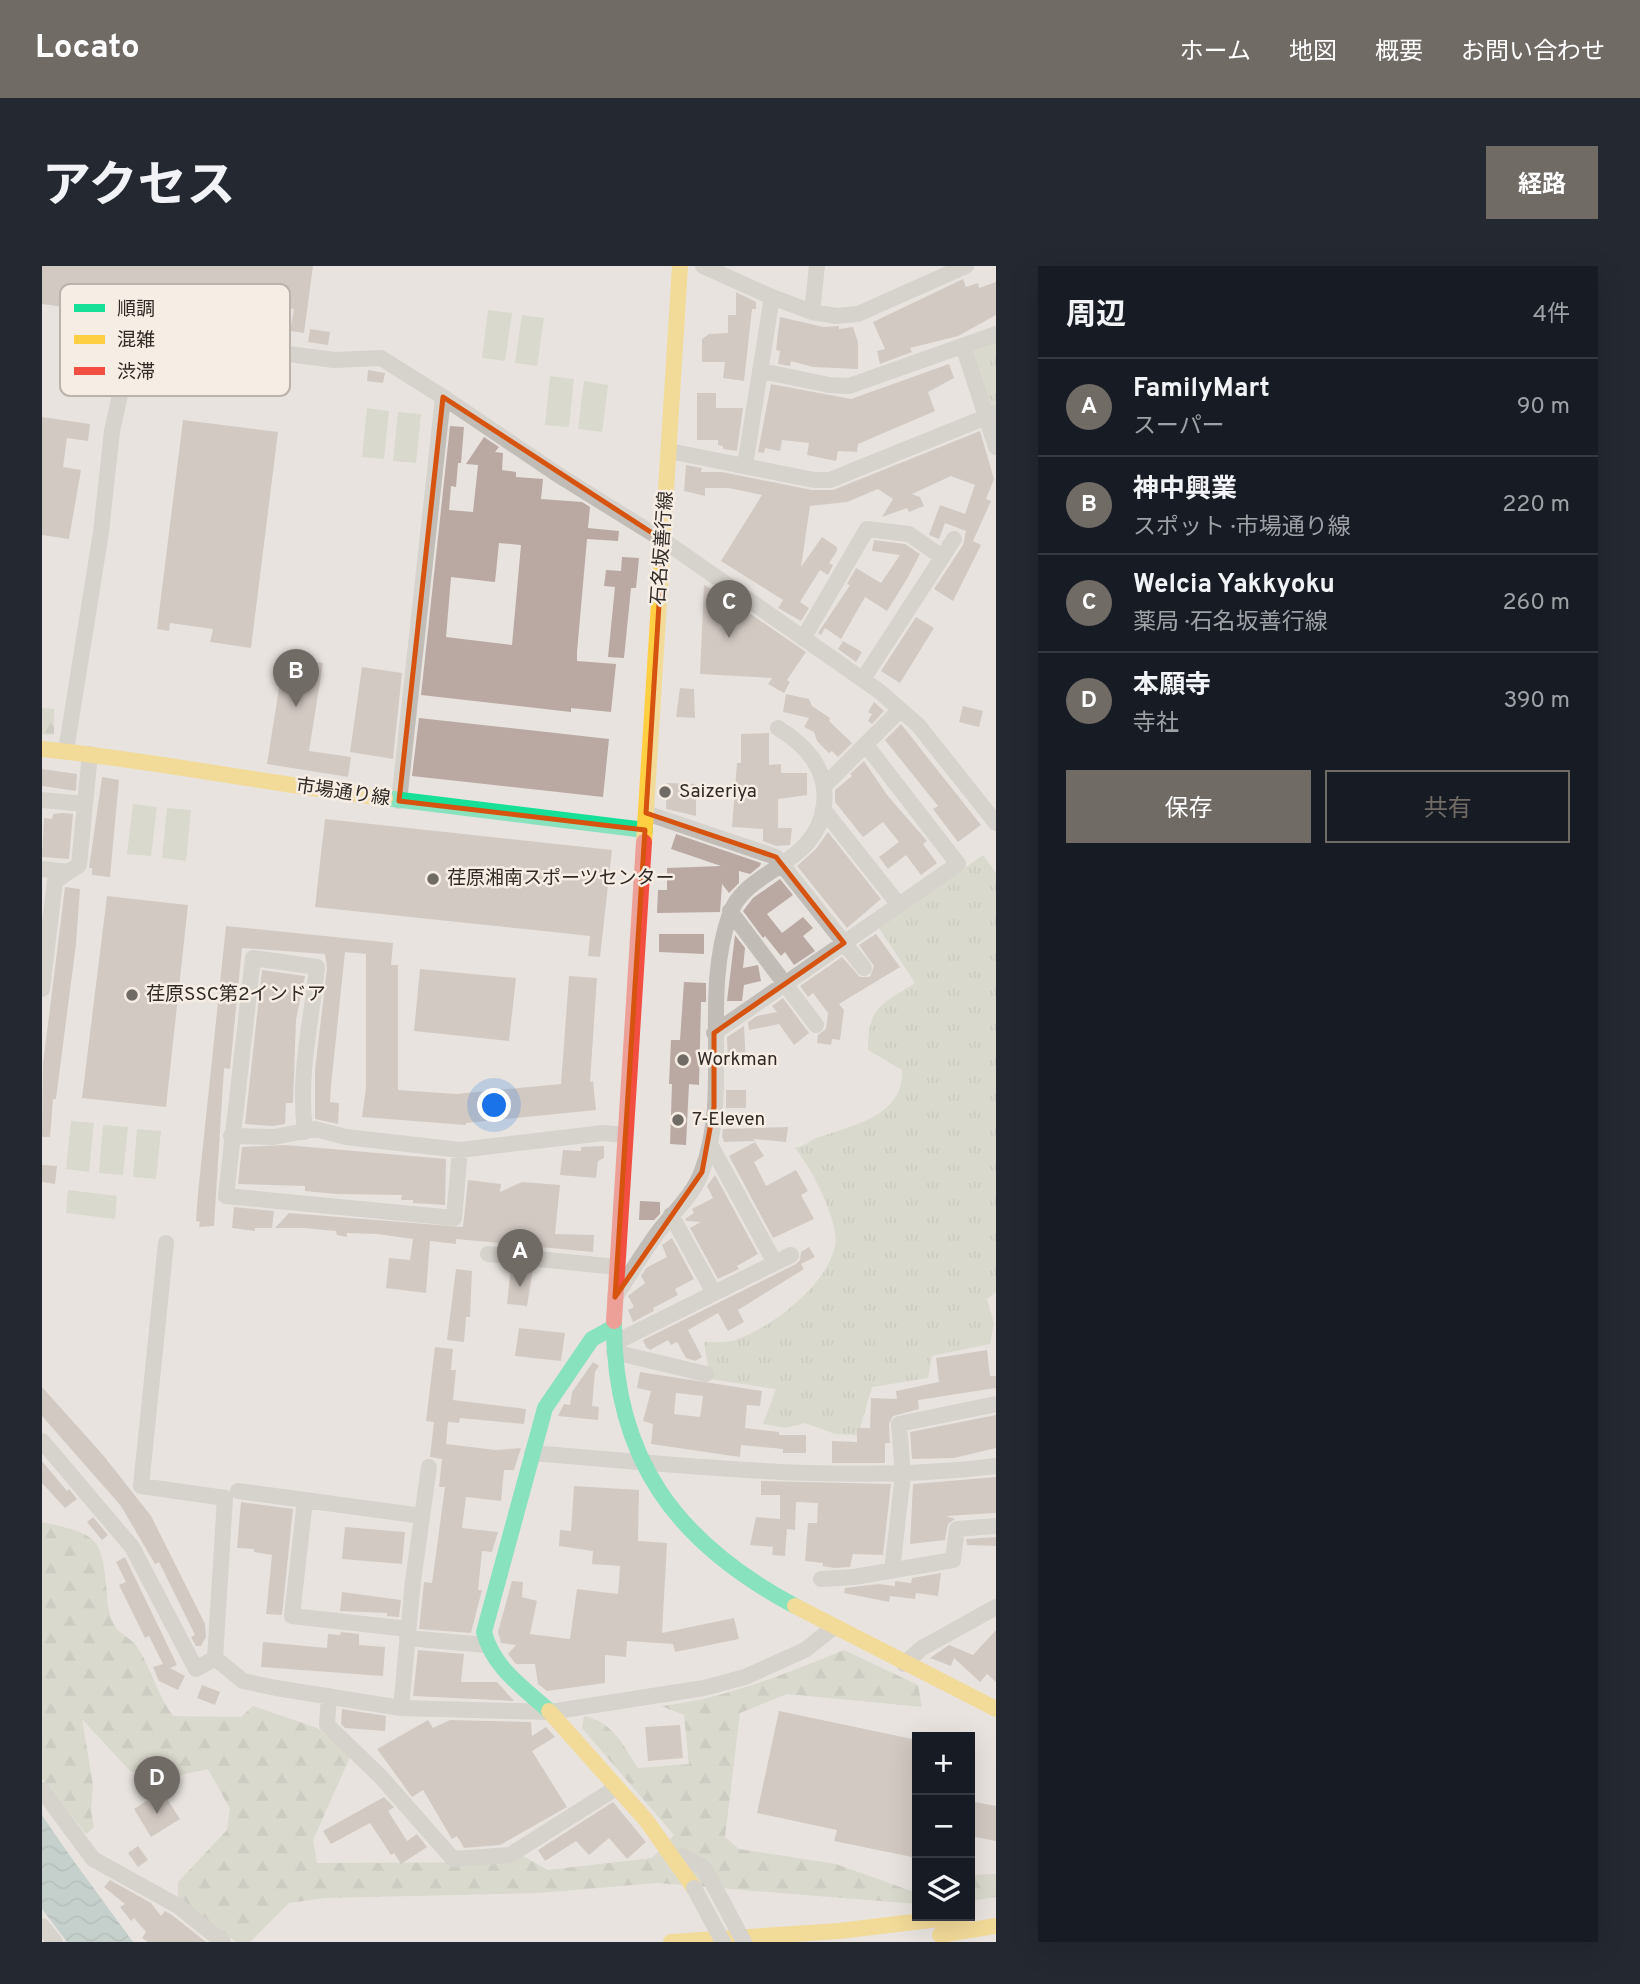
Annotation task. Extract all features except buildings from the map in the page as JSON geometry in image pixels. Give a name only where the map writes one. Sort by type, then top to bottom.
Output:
[{"type":"main road","name":"石名坂善行線","points":[[680,266],[615,1297],[614,1341],[621,1407],[643,1462],[678,1520],[715,1556],[758,1586],[904,1664],[996,1709]]},
{"type":"main road","name":"市場通り線","points":[[42,748],[129,758],[303,788],[645,830]]},
{"type":"main road","points":[[614,1341],[592,1339],[545,1408],[484,1632],[486,1645],[527,1693],[550,1712],[616,1788],[677,1860],[694,1888]]},
{"type":"main road","points":[[975,1914],[996,1909]]},
{"type":"main road","points":[[671,1942],[839,1931],[922,1921]]},
{"type":"main road","points":[[880,1942],[996,1926]]},
{"type":"street","points":[[703,266],[772,298],[812,312],[836,316],[858,314],[966,266]]},
{"type":"street","points":[[812,312],[817,266]]},
{"type":"street","points":[[745,465],[772,298]]},
{"type":"street","points":[[762,371],[829,385],[849,386],[996,334]]},
{"type":"street","points":[[963,346],[991,415],[996,447]]},
{"type":"street","points":[[290,354],[334,360],[381,358],[663,540],[804,636],[863,679],[918,725],[996,824]]},
{"type":"street","points":[[66,751],[101,532],[112,431],[120,396]]},
{"type":"street","points":[[399,801],[443,397]]},
{"type":"street","points":[[669,452],[814,480],[830,480],[991,415]]},
{"type":"street","points":[[804,636],[867,529],[909,534],[942,556]]},
{"type":"street","points":[[863,679],[954,539]]},
{"type":"street","points":[[825,785],[900,710]]},
{"type":"street","points":[[615,1297],[671,1215],[694,1187],[710,1144],[714,1107],[716,969],[730,911],[742,894],[781,867],[804,846],[817,829],[823,808],[825,785],[810,753],[778,728]]},
{"type":"street","points":[[714,1033],[958,864],[866,745]]},
{"type":"street","points":[[42,989],[45,939],[55,881],[79,865],[89,754]]},
{"type":"street","points":[[42,800],[84,804]]},
{"type":"street","points":[[823,808],[899,905]]},
{"type":"street","points":[[646,813],[775,857],[864,968]]},
{"type":"street","points":[[42,869],[68,872]]},
{"type":"street","points":[[730,911],[816,1025]]},
{"type":"street","points":[[305,1132],[301,1094],[317,967],[253,958],[226,1196],[454,1218],[460,1150]]},
{"type":"street","points":[[232,1136],[274,1137],[315,1129],[346,1137],[460,1150],[603,1133],[625,1135]]},
{"type":"street","points":[[710,1144],[775,1263]]},
{"type":"street","points":[[671,1215],[714,1293]]},
{"type":"street","points":[[166,1243],[141,1486],[225,1498],[215,1658]]},
{"type":"street","points":[[488,1254],[617,1267]]},
{"type":"street","points":[[614,1341],[791,1255]]},
{"type":"street","points":[[614,1341],[706,1374]]},
{"type":"street","points":[[892,1570],[903,1475],[899,1424],[996,1404]]},
{"type":"street","points":[[42,1441],[132,1547],[195,1669],[215,1658]]},
{"type":"street","points":[[532,1453],[813,1474],[903,1475],[996,1466]]},
{"type":"street","points":[[401,1708],[407,1634],[429,1468]]},
{"type":"street","points":[[238,1491],[422,1516]]},
{"type":"street","points":[[305,1500],[292,1616],[486,1645]]},
{"type":"street","points":[[821,1579],[953,1560],[957,1529],[996,1526]]},
{"type":"street","points":[[904,1664],[922,1648],[996,1606]]},
{"type":"street","points":[[215,1658],[243,1681],[401,1708],[550,1712],[704,1688],[745,1677],[805,1650],[834,1627]]},
{"type":"street","points":[[329,1696],[327,1725],[382,1777],[453,1859],[510,1855],[616,1788]]},
{"type":"street","points":[[42,1790],[93,1859],[178,1906],[223,1942]]},
{"type":"street","points":[[682,1856],[704,1868],[744,1942]]},
{"type":"street","points":[[694,1888],[723,1942]]},
{"type":"street","points":[[42,1926],[55,1942]]},
{"type":"highlighted area","points":[[443,397],[663,540],[646,813],[776,857],[844,943],[714,1033],[714,1107],[702,1172],[615,1297],[645,830],[399,801]]},
{"type":"green space","points":[[488,310],[512,313],[505,361],[482,358]]},
{"type":"green space","points":[[522,315],[544,318],[537,366],[515,363]]},
{"type":"green space","points":[[996,334],[996,413],[985,417],[963,346]]},
{"type":"green space","points":[[550,376],[574,379],[569,427],[545,425]]},
{"type":"green space","points":[[584,381],[608,385],[602,432],[578,429]]},
{"type":"green space","points":[[367,408],[389,411],[384,459],[362,457]]},
{"type":"green space","points":[[398,412],[421,414],[416,463],[393,461]]},
{"type":"green space","points":[[42,708],[54,709],[54,735],[42,734]]},
{"type":"green space","points":[[133,804],[157,807],[151,856],[127,854]]},
{"type":"green space","points":[[167,808],[191,810],[186,861],[162,858]]},
{"type":"green space","points":[[983,855],[996,873],[996,1292],[987,1299],[994,1323],[990,1344],[932,1356],[928,1378],[872,1387],[858,1435],[835,1434],[805,1423],[786,1428],[763,1424],[776,1389],[710,1379],[704,1342],[731,1341],[762,1328],[794,1305],[821,1276],[830,1261],[835,1236],[829,1209],[809,1168],[795,1148],[875,1116],[895,1098],[902,1070],[868,1050],[869,1035],[874,1015],[879,1008],[915,983],[879,928]]},
{"type":"green space","points":[[71,1121],[94,1123],[89,1172],[66,1169]]},
{"type":"green space","points":[[103,1125],[128,1127],[123,1175],[99,1173]]},
{"type":"green space","points":[[137,1129],[161,1131],[156,1179],[133,1177]]},
{"type":"green space","points":[[68,1190],[117,1196],[115,1219],[66,1213]]},
{"type":"green space","points":[[42,1522],[76,1531],[94,1541],[103,1561],[108,1607],[113,1623],[138,1648],[173,1716],[241,1717],[253,1706],[317,1728],[351,1755],[313,1840],[317,1863],[504,1862],[521,1855],[548,1870],[652,1858],[674,1835],[582,1728],[584,1716],[603,1723],[610,1729],[638,1768],[689,1764],[684,1715],[661,1706],[731,1692],[844,1650],[918,1685],[922,1707],[787,1694],[740,1713],[725,1837],[739,1849],[836,1864],[912,1891],[912,1904],[657,1883],[538,1893],[325,1898],[289,1903],[250,1942],[236,1942],[178,1899],[178,1882],[227,1830],[230,1809],[208,1769],[158,1780],[130,1771],[82,1719],[93,1785],[91,1811],[94,1827],[86,1834],[42,1779]]},
{"type":"green space","points":[[996,1874],[996,1897],[975,1900],[975,1875]]},
{"type":"water","points":[[42,1815],[133,1942],[67,1942],[42,1909]]},
{"type":"traffic: fast","points":[[385,798],[645,830]]},
{"type":"traffic: fast","points":[[614,1321],[617,1370],[625,1415],[640,1455],[660,1492],[686,1525],[717,1554],[753,1581],[795,1606]]},
{"type":"traffic: fast","points":[[549,1711],[502,1666],[488,1645],[484,1632],[545,1408],[592,1339],[614,1327]]},
{"type":"traffic: slow","points":[[644,842],[680,266]]},
{"type":"traffic: slow","points":[[42,749],[385,798]]},
{"type":"traffic: slow","points":[[795,1606],[996,1709]]},
{"type":"traffic: slow","points":[[549,1711],[646,1820],[694,1888]]},
{"type":"traffic: slow","points":[[671,1942],[839,1931],[922,1921]]},
{"type":"traffic: slow","points":[[940,1935],[996,1926]]},
{"type":"traffic: jam","points":[[614,1321],[644,842]]},
{"type":"place","name":"Welcia Yakkyoku","points":[[729,638]]},
{"type":"place","name":"神中興業","points":[[296,707]]},
{"type":"place","name":"Saizeriya","points":[[665,792]]},
{"type":"place","name":"荏原湘南スポーツセンター","points":[[433,879]]},
{"type":"place","name":"荏原SSC第2インドア","points":[[132,995]]},
{"type":"place","name":"Workman","points":[[683,1060]]},
{"type":"place","name":"7-Eleven","points":[[678,1120]]},
{"type":"place","name":"FamilyMart","points":[[520,1287]]},
{"type":"place","name":"本願寺","points":[[157,1814]]}]
